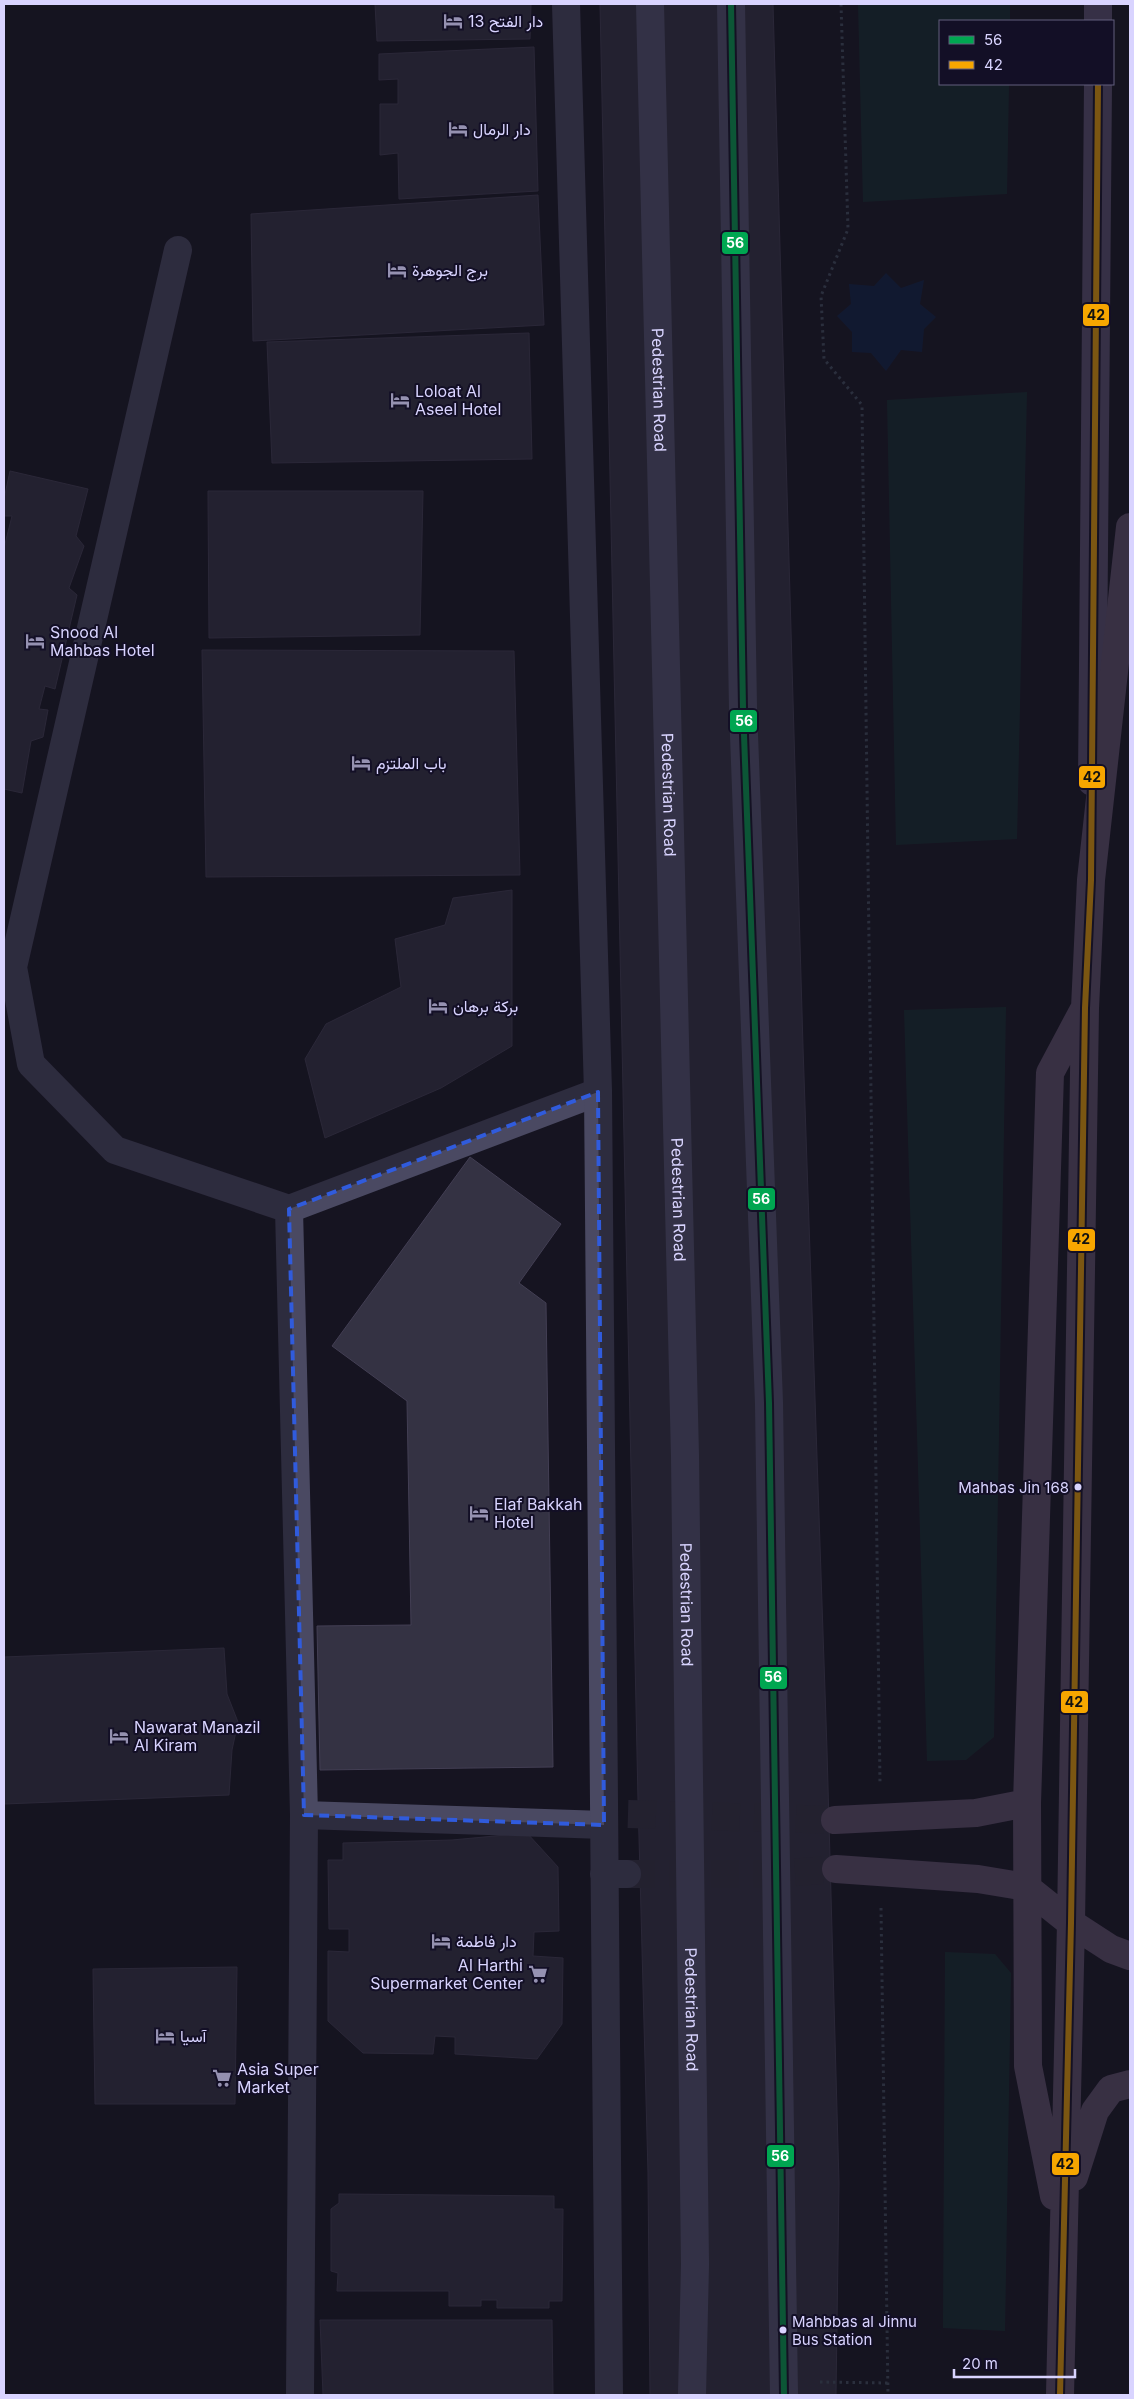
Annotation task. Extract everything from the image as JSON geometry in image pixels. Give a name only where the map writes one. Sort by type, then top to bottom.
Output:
[{"type":"highway","points":[[1060,2395],[1071,1923],[1085,1008],[1091,880],[1130,527]]},
{"type":"highway","points":[[1064,2247],[1028,2066],[1026,1803],[1050,1073],[1085,1008]]},
{"type":"highway","points":[[836,1820],[976,1813],[1026,1803]]},
{"type":"highway","points":[[836,1869],[978,1879],[1026,1887],[1071,1923],[1111,1949],[1130,1956]]},
{"type":"highway","points":[[1065,2201],[1095,2111],[1111,2089],[1130,2084]]},
{"type":"main road","name":"Pedestrian Road","points":[[650,4],[684,1456],[694,2244],[692,2395]]},
{"type":"main road","points":[[731,4],[743,708],[769,1403],[784,2388]]},
{"type":"main road","points":[[1098,4],[1098,20]]},
{"type":"main road","points":[[1091,880],[1098,85]]},
{"type":"street","points":[[566,4],[598,1092],[612,1817],[616,1874],[609,2395]]},
{"type":"street","points":[[178,250],[13,967],[31,1064],[115,1150],[289,1209],[598,1092]]},
{"type":"street","points":[[289,1209],[304,1815],[300,2395]]},
{"type":"street","points":[[304,1815],[612,1817]]},
{"type":"path","points":[[841,4],[848,229],[822,296],[824,359],[862,405],[880,1818]]},
{"type":"path","points":[[881,1872],[888,2395]]},
{"type":"path","points":[[784,2388],[888,2383]]},
{"type":"highlighted area","points":[[598,1092],[604,1825],[304,1815],[289,1209]]},
{"type":"green space","points":[[858,4],[1010,4],[1010,20],[939,20],[939,85],[1009,85],[1007,194],[863,202]]},
{"type":"green space","points":[[1027,392],[1017,839],[896,845],[887,400]]},
{"type":"green space","points":[[1006,1007],[994,1737],[966,1760],[927,1761],[904,1010]]},
{"type":"green space","points":[[945,1952],[995,1954],[1011,1973],[1005,2331],[943,2328]]},
{"type":"water","points":[[886,273],[901,288],[924,280],[920,304],[936,317],[924,329],[922,352],[901,350],[886,371],[871,353],[852,352],[852,332],[837,316],[851,304],[849,284],[874,286]]},
{"type":"building","name":"دار الفتح 13","points":[[375,4],[531,4],[530,39],[377,41]]},
{"type":"building","points":[[600,4],[773,4],[803,1047],[827,1750],[839,2183],[836,2395],[650,2395],[648,2173],[638,1800]]},
{"type":"building","name":"دار الرمال","points":[[534,47],[538,191],[399,199],[398,153],[380,155],[380,104],[398,104],[398,79],[379,80],[379,54]]},
{"type":"building","name":"برج الجوهرة","points":[[538,195],[544,325],[253,341],[251,214]]},
{"type":"building","name":"Loloat Al Aseel Hotel","points":[[529,333],[532,459],[272,463],[267,342]]},
{"type":"building","name":"Snood Al Mahbas Hotel","points":[[10,471],[88,489],[76,536],[84,546],[69,588],[77,595],[55,689],[45,686],[39,709],[48,710],[43,737],[31,741],[22,793],[4,789],[4,548],[12,516],[4,516],[4,499]]},
{"type":"building","points":[[208,491],[423,491],[420,635],[209,638]]},
{"type":"building","name":"باب الملتزم","points":[[202,650],[514,651],[520,875],[206,877]]},
{"type":"building","name":"بركة برهان","points":[[512,890],[512,1046],[441,1088],[325,1138],[305,1059],[326,1024],[401,987],[395,939],[445,925],[453,898]]},
{"type":"building","name":"Elaf Bakkah Hotel","points":[[470,1157],[561,1224],[519,1283],[546,1303],[553,1767],[320,1770],[317,1626],[411,1625],[407,1401],[332,1346]]},
{"type":"building","name":"Nawarat Manazil Al Kiram","points":[[224,1648],[227,1694],[238,1722],[232,1750],[229,1795],[4,1804],[4,1657]]},
{"type":"building","name":"دار فاطمة","points":[[527,1833],[558,1867],[559,1931],[534,1932],[533,1956],[563,1958],[562,2024],[537,2059],[455,2054],[455,2037],[435,2036],[433,2054],[363,2053],[328,2021],[328,1951],[349,1952],[349,1929],[329,1929],[328,1860],[343,1860],[343,1843],[452,1840]]},
{"type":"building","name":"آسيا","points":[[237,1967],[235,2104],[95,2104],[93,1969]]},
{"type":"building","points":[[339,2194],[554,2196],[554,2209],[563,2209],[562,2301],[549,2301],[549,2308],[497,2308],[497,2300],[481,2300],[481,2306],[449,2306],[449,2291],[337,2291],[338,2273],[331,2271],[331,2209],[339,2203]]},
{"type":"building","points":[[320,2320],[552,2320],[553,2395],[323,2395]]},
{"type":"tunnel","points":[[628,1814],[835,1820]]},
{"type":"tunnel","points":[[627,1874],[776,1874],[836,1869]]},
{"type":"transit line","name":"56","points":[[731,4],[743,708],[769,1403],[784,2395]]},
{"type":"transit line","name":"42","points":[[1060,2395],[1071,1923],[1085,1008],[1091,880],[1098,85]]},
{"type":"place","name":"دار الفتح 13","points":[[453,21]]},
{"type":"place","name":"دار الرمال","points":[[458,129]]},
{"type":"place","name":"برج الجوهرة","points":[[397,270]]},
{"type":"place","name":"Loloat Al Aseel Hotel","points":[[400,400]]},
{"type":"place","name":"Snood Al Mahbas Hotel","points":[[35,641]]},
{"type":"place","name":"باب الملتزم","points":[[361,763]]},
{"type":"place","name":"بركة برهان","points":[[438,1006]]},
{"type":"place","name":"Mahbas Jin 168","points":[[1078,1487]]},
{"type":"place","name":"Elaf Bakkah Hotel","points":[[479,1513]]},
{"type":"place","name":"Nawarat Manazil Al Kiram","points":[[119,1736]]},
{"type":"place","name":"دار فاطمة","points":[[441,1941]]},
{"type":"place","name":"Al Harthi Supermarket Center","points":[[538,1974]]},
{"type":"place","name":"آسيا","points":[[165,2036]]},
{"type":"place","name":"Asia Super Market","points":[[222,2078]]},
{"type":"place","name":"Mahbbas al Jinnu Bus Station","points":[[783,2330]]}]
